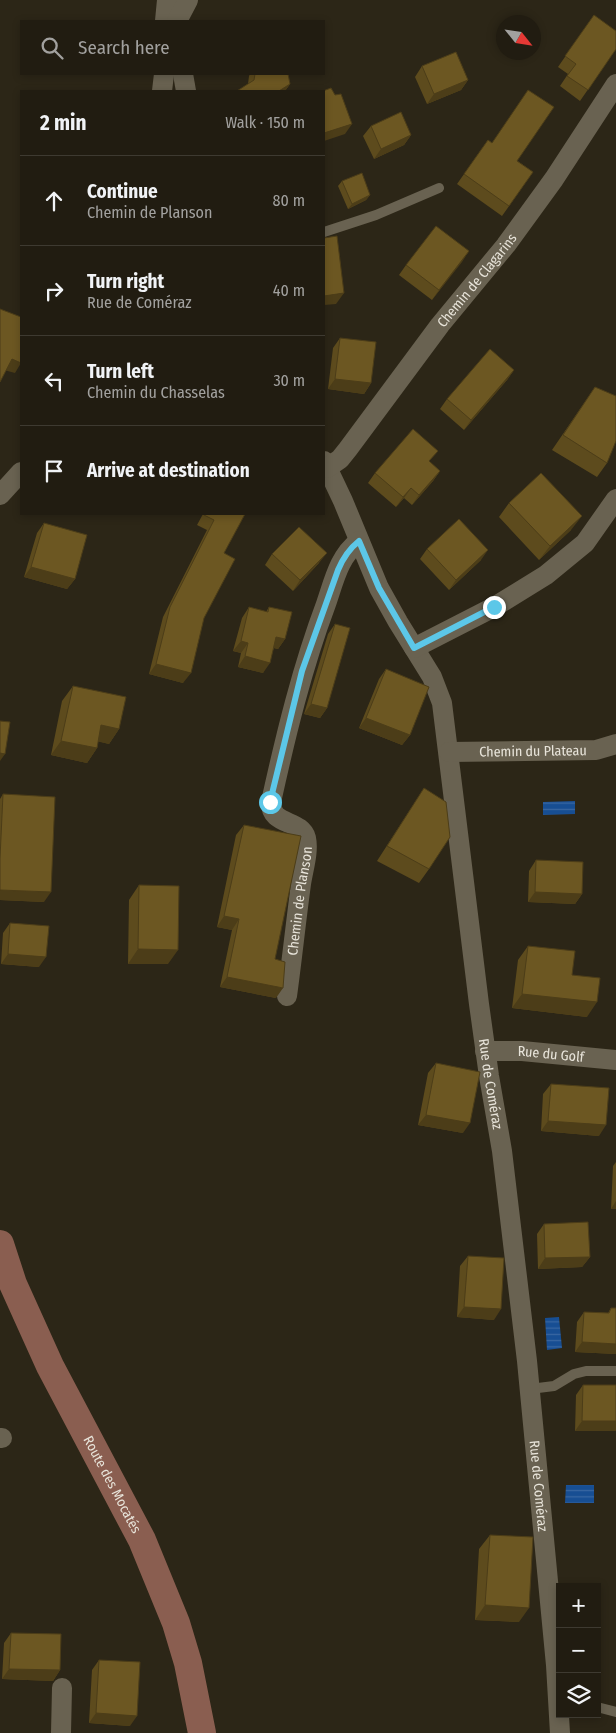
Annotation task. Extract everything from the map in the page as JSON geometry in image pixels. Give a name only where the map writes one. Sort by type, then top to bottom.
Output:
[{"type":"street","points":[[166,20],[167,0]]},
{"type":"street","points":[[178,20],[188,0]]},
{"type":"street","points":[[162,90],[164,75]]},
{"type":"street","points":[[183,75],[186,90]]},
{"type":"street","name":"Chemin de Clagarins","points":[[325,465],[340,459],[440,325],[506,245],[559,171],[616,84]]},
{"type":"street","name":"Rue de Coméraz","points":[[325,465],[343,501],[379,588],[432,677],[440,696],[449,752],[485,1051],[502,1151],[530,1389],[557,1673]]},
{"type":"street","points":[[0,496],[20,473]]},
{"type":"street","points":[[414,648],[494,607],[546,575],[585,543],[616,499]]},
{"type":"street","name":"Chemin de Planson","points":[[287,996],[306,838],[299,829],[273,814],[270,802],[302,671],[343,559],[352,546],[359,541]]},
{"type":"street","name":"Chemin du Plateau","points":[[449,752],[612,751]]},
{"type":"street","name":"Rue du Golf","points":[[485,1051],[522,1051],[616,1060]]},
{"type":"street","name":"Route des Mocatés","points":[[0,1244],[13,1284],[50,1366],[146,1548],[178,1631],[188,1663],[202,1733]]},
{"type":"street","points":[[61,1733],[62,1688]]},
{"type":"street","name":"Rue de Coméraz","points":[[560,1718],[560,1733]]},
{"type":"lane","points":[[325,232],[376,215],[439,188]]},
{"type":"lane","points":[[530,1389],[554,1386],[574,1374],[586,1371],[616,1370]]},
{"type":"lane","points":[[601,1709],[616,1712]]},
{"type":"water","points":[[575,801],[575,814],[543,815],[543,802]]},
{"type":"water","points":[[559,1317],[562,1348],[547,1350],[545,1318]]},
{"type":"water","points":[[566,1485],[594,1485],[594,1503],[565,1503]]},
{"type":"building","points":[[594,15],[616,31],[616,49],[588,90],[567,76],[576,64],[565,56]]},
{"type":"building","points":[[456,52],[468,80],[434,94],[422,66]]},
{"type":"building","points":[[255,75],[288,75],[290,84],[281,90],[239,90],[254,80]]},
{"type":"building","points":[[331,88],[335,95],[341,94],[352,124],[325,133],[325,90]]},
{"type":"building","points":[[528,90],[554,107],[517,161],[533,172],[509,206],[464,174],[488,140],[492,143]]},
{"type":"building","points":[[401,112],[411,135],[381,149],[371,126]]},
{"type":"building","points":[[362,173],[370,195],[352,204],[342,181]]},
{"type":"building","points":[[436,226],[469,251],[439,290],[406,265]]},
{"type":"building","points":[[337,236],[344,293],[325,296],[325,238]]},
{"type":"building","points":[[0,309],[20,317],[20,363],[12,359],[0,382]]},
{"type":"building","points":[[340,338],[376,342],[371,383],[335,379]]},
{"type":"building","points":[[490,349],[514,370],[471,420],[447,399]]},
{"type":"building","points":[[595,387],[616,396],[616,441],[607,463],[563,435]]},
{"type":"building","points":[[413,429],[438,451],[429,461],[440,471],[419,495],[411,488],[403,497],[375,473]]},
{"type":"building","points":[[541,473],[582,516],[550,546],[509,503]]},
{"type":"building","points":[[204,515],[244,515],[224,553],[235,559],[204,618],[191,673],[156,664],[170,607],[214,520]]},
{"type":"building","points":[[459,519],[488,550],[456,580],[427,549]]},
{"type":"building","points":[[44,523],[87,535],[75,579],[31,567]]},
{"type":"building","points":[[299,527],[327,553],[300,580],[272,554]]},
{"type":"building","points":[[249,607],[268,612],[269,607],[292,612],[285,639],[276,637],[270,663],[245,656],[248,643],[241,641]]},
{"type":"building","points":[[335,624],[350,628],[327,708],[311,704]]},
{"type":"building","points":[[386,669],[429,687],[410,735],[366,718]]},
{"type":"building","points":[[73,686],[126,697],[119,729],[101,725],[97,748],[61,741]]},
{"type":"building","points":[[0,721],[10,722],[5,754],[0,753]]},
{"type":"building","points":[[424,788],[446,802],[450,837],[429,869],[387,846]]},
{"type":"building","points":[[3,794],[55,797],[51,892],[0,890]]},
{"type":"building","points":[[244,825],[301,836],[275,959],[285,962],[283,988],[227,977],[239,919],[224,916]]},
{"type":"building","points":[[536,860],[583,862],[582,894],[535,892]]},
{"type":"building","points":[[139,885],[179,886],[178,950],[138,949]]},
{"type":"building","points":[[10,923],[49,926],[46,957],[8,954]]},
{"type":"building","points":[[528,946],[575,951],[572,975],[600,978],[597,1002],[522,994]]},
{"type":"building","points":[[436,1063],[480,1072],[470,1123],[426,1115]]},
{"type":"building","points":[[551,1084],[609,1088],[606,1125],[548,1121]]},
{"type":"building","points":[[588,1222],[590,1257],[545,1258],[544,1224]]},
{"type":"building","points":[[468,1256],[504,1258],[501,1309],[464,1307]]},
{"type":"building","points":[[611,1308],[616,1308],[616,1344],[582,1342],[584,1312],[609,1313]]},
{"type":"building","points":[[583,1385],[616,1385],[616,1421],[582,1421]]},
{"type":"building","points":[[490,1535],[533,1537],[529,1608],[485,1605]]},
{"type":"building","points":[[11,1633],[61,1634],[60,1670],[9,1669]]},
{"type":"building","points":[[99,1660],[140,1662],[137,1716],[96,1713]]},
{"type":"route","points":[[270,802],[302,671],[338,570],[352,546],[359,541],[379,588],[414,648],[494,607]]}]
